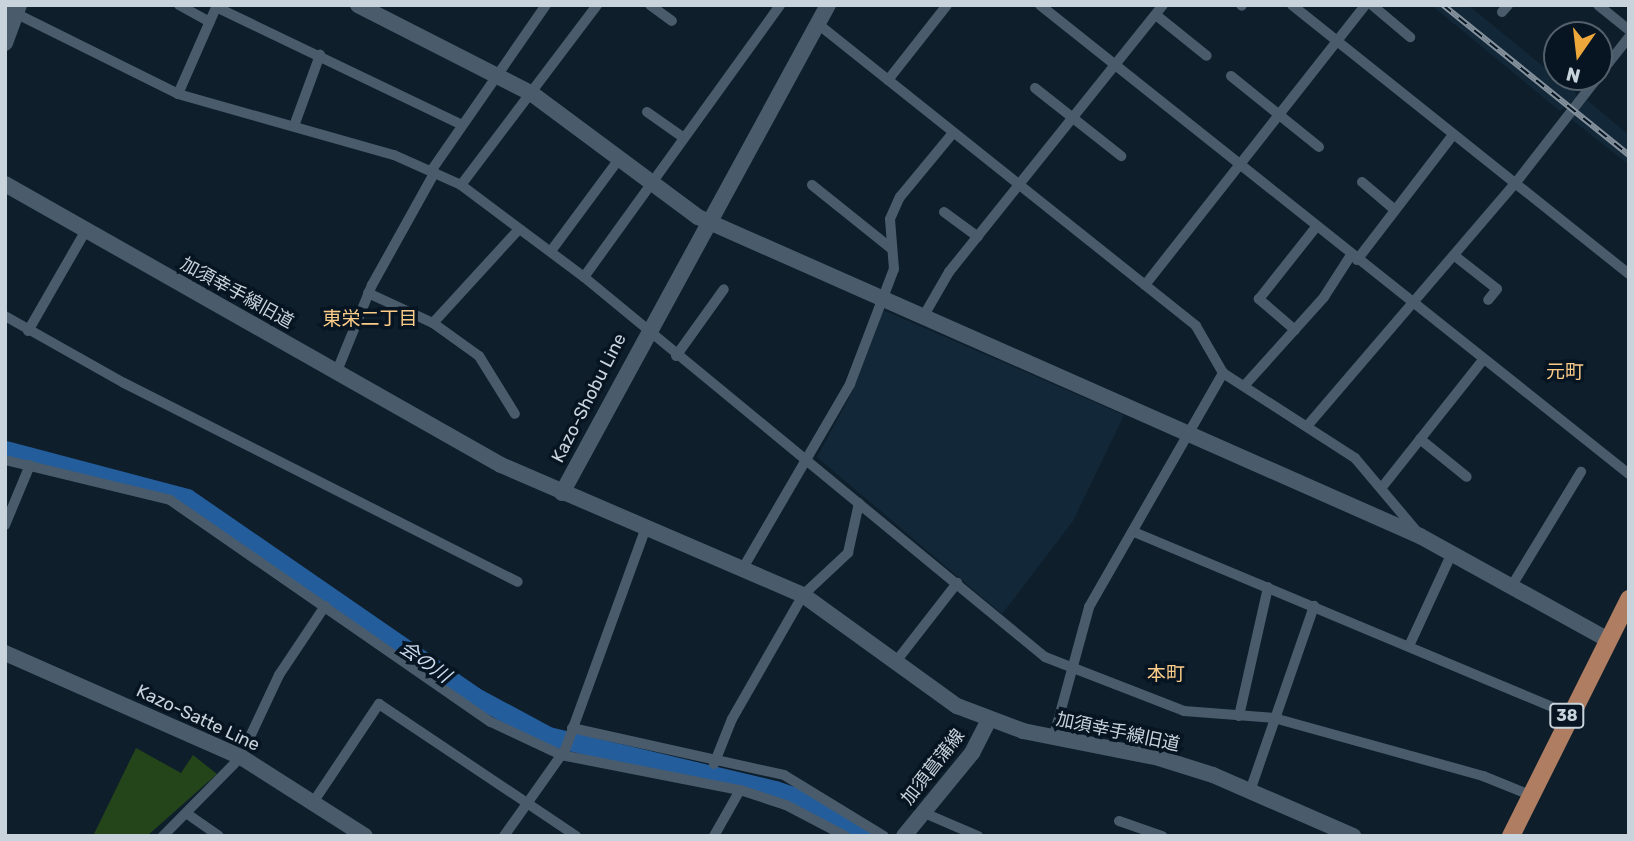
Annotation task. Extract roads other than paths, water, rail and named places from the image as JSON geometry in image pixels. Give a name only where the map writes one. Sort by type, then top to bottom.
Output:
[{"type":"main road","name":"38","points":[[1511,836],[1605,638],[1629,599]]},
{"type":"street","points":[[179,5],[210,22]]},
{"type":"street","points":[[358,5],[387,11],[531,93],[706,221],[1187,436],[1420,536],[1605,638]]},
{"type":"street","points":[[337,371],[368,293],[433,172],[462,125],[546,5]]},
{"type":"street","points":[[461,185],[597,5]]},
{"type":"street","points":[[650,5],[672,21]]},
{"type":"street","points":[[584,276],[780,5]]},
{"type":"street","points":[[887,80],[947,5]]},
{"type":"street","points":[[1040,5],[1413,305],[1629,474]]},
{"type":"street","points":[[923,317],[978,237],[1163,5]]},
{"type":"street","points":[[1292,5],[1514,185],[1629,274]]},
{"type":"street","points":[[1145,285],[1365,5]]},
{"type":"street","points":[[1372,5],[1410,37]]},
{"type":"street","points":[[1598,5],[1629,30]]},
{"type":"street","points":[[178,94],[217,6],[462,125]]},
{"type":"street","points":[[5,43],[14,9],[178,94],[294,126],[433,172],[461,185],[584,276],[676,356],[810,462],[1045,657],[1072,664],[1184,711],[1274,719],[1483,776],[1530,795]]},
{"type":"street","points":[[823,11],[887,80],[1196,326],[1223,373],[1308,425],[1383,486],[1420,536]]},
{"type":"street","name":"Kazo-Shobu Line","points":[[562,493],[646,329],[823,11]]},
{"type":"street","points":[[1156,15],[1207,56]]},
{"type":"street","points":[[1613,57],[1629,37]]},
{"type":"street","points":[[294,126],[320,55]]},
{"type":"street","points":[[1231,76],[1319,147]]},
{"type":"street","points":[[1035,88],[1121,156]]},
{"type":"street","points":[[1308,425],[1455,256],[1586,91]]},
{"type":"street","points":[[647,112],[684,138]]},
{"type":"street","points":[[743,568],[810,462],[844,398],[883,300],[892,249],[890,219],[900,197],[953,133]]},
{"type":"street","points":[[1244,386],[1295,330],[1452,135]]},
{"type":"street","points":[[551,251],[619,159]]},
{"type":"street","points":[[1362,183],[1395,209]]},
{"type":"street","name":"加須幸手線旧道","points":[[5,184],[337,371],[562,493]]},
{"type":"street","points":[[812,185],[892,249]]},
{"type":"street","points":[[944,212],[978,237]]},
{"type":"street","points":[[1295,330],[1259,299],[1316,227]]},
{"type":"street","points":[[433,323],[519,229]]},
{"type":"street","points":[[29,331],[86,230]]},
{"type":"street","points":[[1455,256],[1497,289],[1488,300]]},
{"type":"street","points":[[676,356],[724,289]]},
{"type":"street","points":[[368,293],[433,323],[479,356],[515,414]]},
{"type":"street","points":[[5,316],[29,331],[518,582]]},
{"type":"street","points":[[1383,486],[1483,360]]},
{"type":"street","points":[[1053,739],[1089,607],[1135,532],[1223,373]]},
{"type":"street","points":[[1420,439],[1467,478]]},
{"type":"street","points":[[5,460],[170,500],[491,722],[563,752],[740,790],[786,804],[845,836]]},
{"type":"street","points":[[5,525],[30,464]]},
{"type":"street","points":[[1511,587],[1581,472]]},
{"type":"street","points":[[562,493],[743,568],[803,596],[894,664],[989,720]]},
{"type":"street","points":[[714,764],[732,719],[803,596],[848,553],[859,503]]},
{"type":"street","points":[[504,836],[563,752],[646,528]]},
{"type":"street","points":[[1135,532],[1569,713]]},
{"type":"street","points":[[1409,646],[1452,554]]},
{"type":"street","points":[[894,664],[957,583]]},
{"type":"street","points":[[1239,716],[1268,587]]},
{"type":"street","points":[[248,741],[279,675],[325,606]]},
{"type":"street","points":[[1250,791],[1314,606]]},
{"type":"street","name":"Kazo-Satte Line","points":[[5,653],[240,757],[314,801],[365,836]]},
{"type":"street","points":[[314,801],[379,704],[576,836]]},
{"type":"street","name":"加須幸手線旧道","points":[[989,720],[1053,739],[1159,758],[1250,791],[1353,836]]},
{"type":"street","name":"加須菖蒲線","points":[[904,836],[972,753],[989,720]]},
{"type":"street","points":[[570,732],[714,764],[783,775],[884,836]]},
{"type":"street","points":[[163,836],[240,757]]},
{"type":"street","points":[[714,836],[740,790]]},
{"type":"street","points":[[922,812],[978,836]]},
{"type":"street","points":[[186,813],[212,834]]},
{"type":"street","points":[[1119,821],[1162,836]]},
{"type":"waterway","name":"会の川","points":[[5,450],[187,498],[474,696],[548,736],[775,790],[810,802],[864,836]]},
{"type":"railway","points":[[1443,5],[1629,155]]},
{"type":"district","name":"東栄二丁目","points":[[370,319]]},
{"type":"district","name":"元町","points":[[1565,372]]},
{"type":"district","name":"本町","points":[[1166,674]]}]
